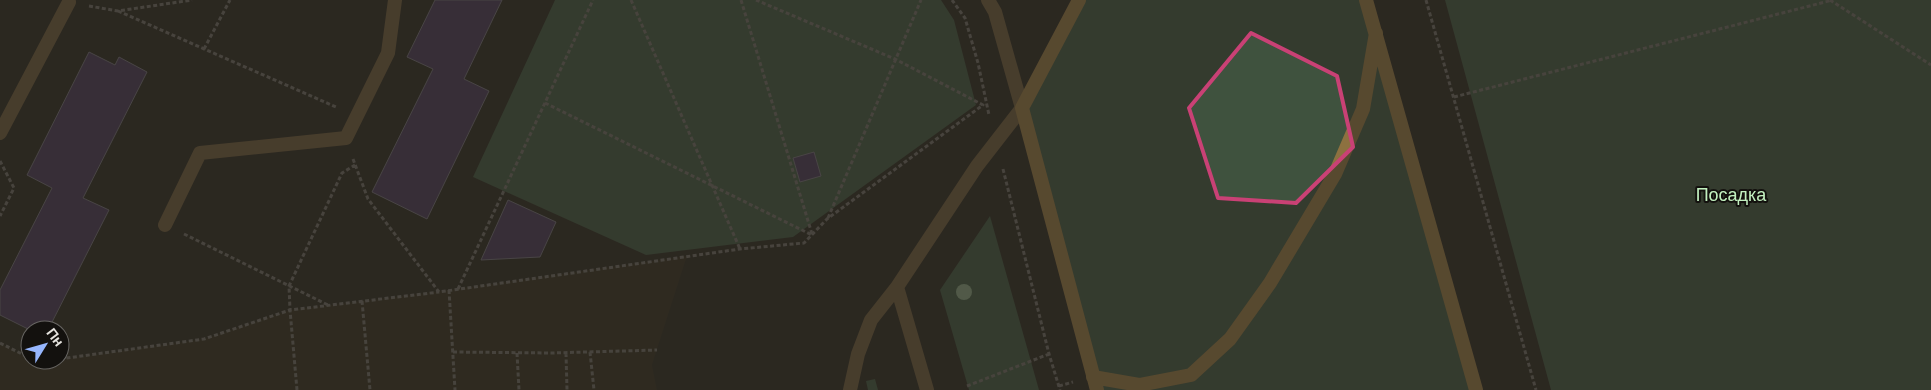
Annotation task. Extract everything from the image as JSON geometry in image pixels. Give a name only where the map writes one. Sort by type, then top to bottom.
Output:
[{"type":"main road","points":[[1079,0],[1022,108],[1095,383],[1139,385],[1191,375],[1230,339],[1270,283],[1335,174],[1363,109],[1376,33]]},
{"type":"main road","points":[[1366,0],[1476,390]]},
{"type":"street","points":[[165,225],[200,153],[346,138],[388,53],[395,0]]},
{"type":"street","points":[[850,390],[858,354],[871,320],[897,287],[978,166],[1022,108],[995,12],[988,0]]},
{"type":"street","points":[[0,133],[69,2]]},
{"type":"street","points":[[897,287],[927,390]]},
{"type":"path","points":[[118,11],[192,0]]},
{"type":"path","points":[[204,49],[230,0]]},
{"type":"path","points":[[458,289],[593,0]]},
{"type":"path","points":[[631,0],[740,248]]},
{"type":"path","points":[[741,0],[812,235]]},
{"type":"path","points":[[70,358],[204,339],[290,310],[439,292],[740,248],[804,243],[827,219],[983,105],[895,59],[756,0]]},
{"type":"path","points":[[827,219],[921,0]]},
{"type":"path","points":[[952,0],[965,18],[978,63],[1007,192],[1060,390]]},
{"type":"path","points":[[1426,0],[1536,390]]},
{"type":"path","points":[[1454,97],[1831,0],[1931,65]]},
{"type":"path","points":[[69,2],[118,11],[357,116]]},
{"type":"path","points":[[545,103],[812,235]]},
{"type":"path","points":[[346,138],[368,199],[439,292]]},
{"type":"path","points":[[0,161],[14,188],[0,216]]},
{"type":"path","points":[[297,390],[289,286],[342,173],[355,165]]},
{"type":"path","points":[[165,225],[329,306]]},
{"type":"path","points":[[449,290],[455,390]]},
{"type":"path","points":[[362,301],[370,390]]},
{"type":"path","points":[[0,343],[20,353]]},
{"type":"path","points":[[453,352],[566,353],[657,350]]},
{"type":"path","points":[[590,352],[594,390]]},
{"type":"path","points":[[517,353],[520,390]]},
{"type":"path","points":[[566,353],[567,390]]},
{"type":"path","points":[[967,386],[1049,354]]},
{"type":"highlighted area","points":[[1251,33],[1337,76],[1353,147],[1296,203],[1218,198],[1189,108]]},
{"type":"shaded area","points":[[687,256],[652,365],[657,390],[0,390],[0,343],[20,354],[20,370],[70,370],[70,359],[204,339],[290,310],[449,290]]},
{"type":"green space","points":[[555,0],[941,0],[954,20],[976,105],[793,237],[646,255],[473,177]]},
{"type":"green space","points":[[1079,0],[1366,0],[1476,390],[1097,390],[1022,108]]},
{"type":"green space","name":"Посадка","points":[[1445,0],[1931,0],[1931,390],[1551,390]]},
{"type":"green space","points":[[990,216],[1039,390],[969,390],[940,290]]},
{"type":"green space","points":[[875,379],[878,390],[868,390],[866,381]]},
{"type":"building","points":[[435,0],[502,0],[464,79],[489,91],[427,219],[372,192],[433,69],[407,57]]},
{"type":"building","points":[[89,52],[115,65],[119,57],[147,72],[83,198],[109,210],[53,320],[20,320],[20,325],[0,315],[0,290],[52,188],[27,175]]},
{"type":"building","points":[[814,152],[821,176],[800,182],[793,158]]},
{"type":"building","points":[[508,200],[556,222],[540,257],[481,260]]}]
